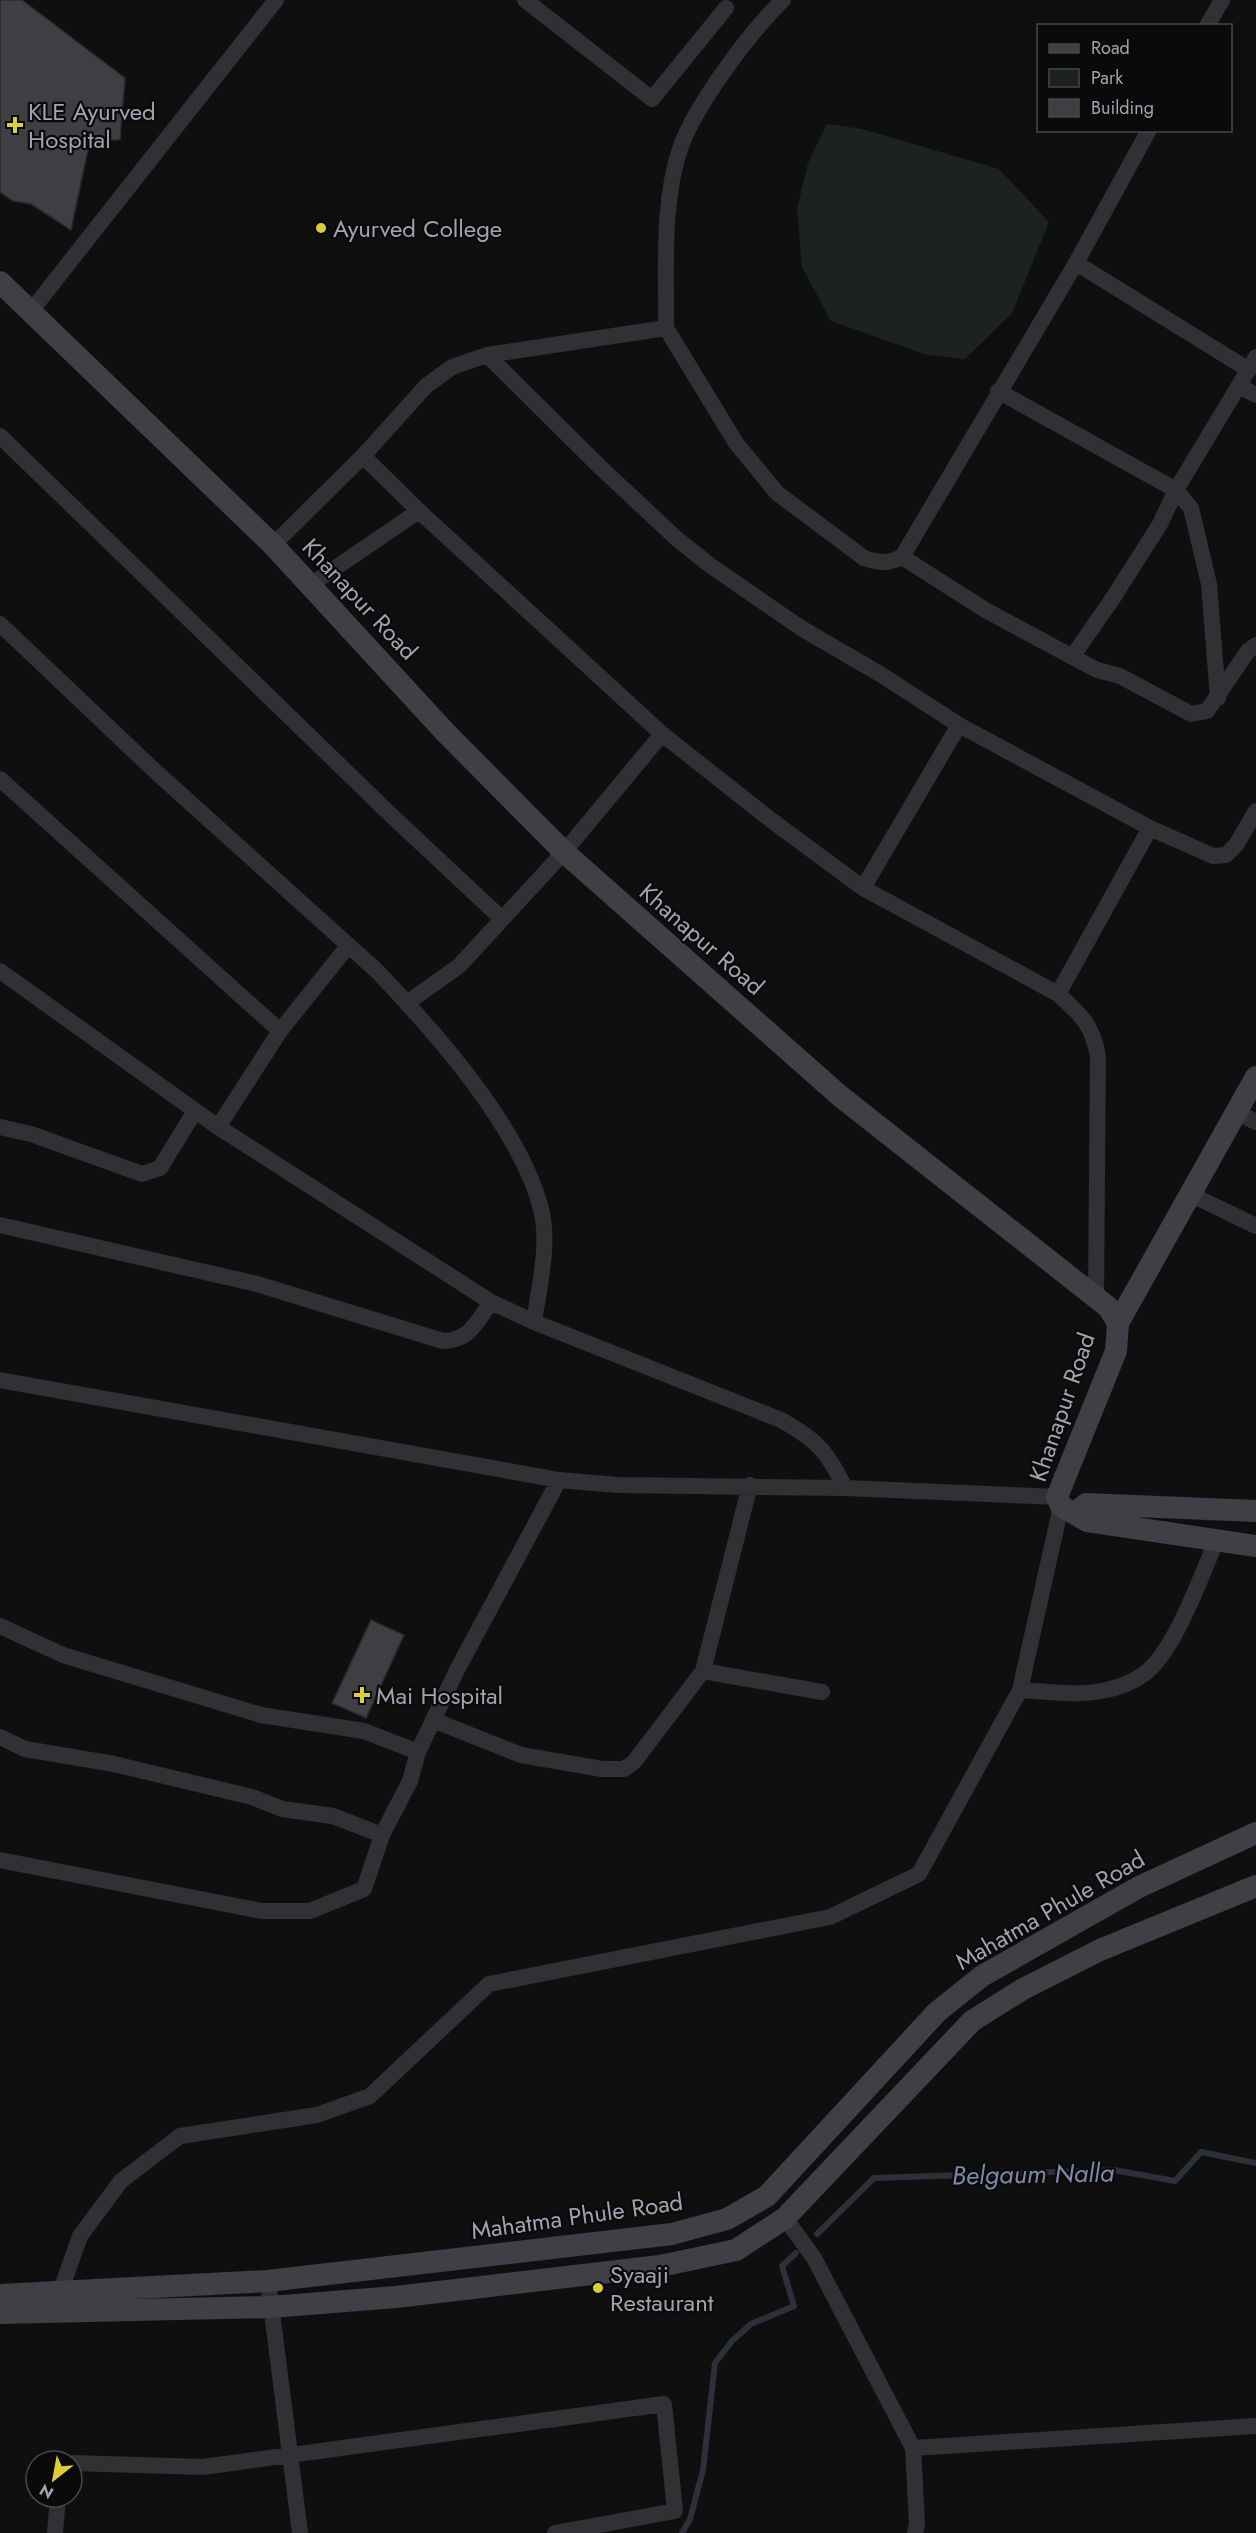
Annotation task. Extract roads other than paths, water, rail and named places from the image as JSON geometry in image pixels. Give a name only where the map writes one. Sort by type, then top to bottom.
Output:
[{"type":"main road","name":"Khanapur Road","points":[[0,282],[273,545],[446,733],[564,852],[840,1096],[1096,1297],[1118,1323],[1116,1351],[1064,1505]]},
{"type":"main road","points":[[1118,1323],[1190,1194],[1246,1117],[1256,1077]]},
{"type":"main road","points":[[1064,1505],[1256,1511]]},
{"type":"main road","points":[[1064,1505],[1087,1521],[1215,1542],[1256,1546]]},
{"type":"main road","name":"Mahatma Phule Road","points":[[0,2295],[60,2290],[268,2281],[672,2234],[727,2219],[767,2196],[937,2012],[982,1976],[1139,1887],[1256,1833]]},
{"type":"main road","points":[[0,2313],[271,2307],[396,2297],[697,2260],[735,2250],[785,2218],[972,2020],[1023,1989],[1100,1950],[1175,1917],[1256,1886]]},
{"type":"street","points":[[31,311],[276,0]]},
{"type":"street","points":[[525,0],[652,99],[726,8]]},
{"type":"street","points":[[783,0],[750,35],[696,116],[681,146],[670,195],[666,328],[729,433],[777,493],[864,558],[878,563],[891,562],[902,556],[1076,263],[1148,132]]},
{"type":"street","points":[[1208,24],[1222,0]]},
{"type":"street","points":[[1072,657],[1160,524],[1176,490],[1253,364],[1076,263]]},
{"type":"street","points":[[273,545],[363,456],[426,386],[452,367],[487,355],[666,328]]},
{"type":"street","points":[[487,355],[599,466],[677,539],[711,566],[801,628],[880,674],[958,725],[1199,852],[1213,856],[1226,855],[1236,845],[1256,811]]},
{"type":"street","points":[[1239,386],[1256,396]]},
{"type":"street","points":[[998,392],[1176,490],[1191,508],[1209,584],[1218,698]]},
{"type":"street","points":[[0,436],[393,817],[501,918]]},
{"type":"street","points":[[363,456],[418,511],[662,734],[863,888],[1058,994],[1085,1019],[1094,1035],[1098,1056],[1096,1297]]},
{"type":"street","points":[[309,586],[418,511]]},
{"type":"street","points":[[902,556],[987,611],[1097,670],[1120,676],[1191,714],[1208,711],[1248,651],[1256,645]]},
{"type":"street","points":[[0,624],[156,772],[348,946],[407,1003],[483,1099],[525,1163],[542,1210],[543,1235],[534,1322]]},
{"type":"street","points":[[863,888],[958,725]]},
{"type":"street","points":[[407,1003],[459,966],[564,852],[662,734]]},
{"type":"street","points":[[0,779],[280,1031]]},
{"type":"street","points":[[1058,994],[1150,828]]},
{"type":"street","points":[[218,1127],[280,1031],[348,946]]},
{"type":"street","points":[[0,971],[218,1127],[491,1302],[534,1322],[781,1420],[810,1436],[831,1460],[845,1488]]},
{"type":"street","points":[[0,1127],[31,1134],[142,1174],[160,1167],[195,1111]]},
{"type":"street","points":[[1190,1194],[1256,1226]]},
{"type":"street","points":[[0,1225],[257,1284],[443,1341],[457,1340],[468,1334],[491,1302]]},
{"type":"street","points":[[0,1380],[559,1480],[618,1485],[845,1488],[1064,1505],[1020,1690],[919,1874],[830,1917],[489,1984],[370,2096],[317,2115],[180,2136],[121,2181],[80,2236],[53,2313]]},
{"type":"street","points":[[0,1860],[262,1911],[310,1911],[364,1888],[382,1835],[410,1781],[418,1752],[462,1659],[559,1480]]},
{"type":"street","points":[[433,1720],[520,1755],[602,1769],[624,1769],[634,1762],[703,1671],[750,1485]]},
{"type":"street","points":[[1020,1690],[1101,1691],[1126,1684],[1145,1673],[1163,1654],[1191,1599],[1215,1542]]},
{"type":"street","points":[[0,1626],[63,1655],[261,1715],[364,1731],[418,1752]]},
{"type":"street","points":[[703,1671],[822,1692]]},
{"type":"street","points":[[0,1737],[25,1749],[114,1764],[206,1788],[252,1797],[282,1809],[333,1816],[382,1835]]},
{"type":"street","points":[[785,2218],[814,2258],[913,2448],[917,2524],[915,2533]]},
{"type":"street","points":[[268,2281],[300,2533]]},
{"type":"street","points":[[84,2463],[203,2467],[664,2404],[675,2511],[555,2533]]},
{"type":"street","points":[[913,2448],[1256,2426]]},
{"type":"street","points":[[55,2533],[57,2509]]},
{"type":"waterway","name":"Belgaum Nalla","points":[[817,2234],[874,2178],[1114,2170],[1175,2181],[1201,2152],[1256,2163]]},
{"type":"waterway","name":"Belgaum Nalla","points":[[682,2533],[690,2519],[703,2470],[715,2363],[732,2341],[751,2324],[794,2306],[782,2266],[796,2253]]},
{"type":"place","name":"KLE Ayurved Hospital","points":[[15,125]]},
{"type":"place","name":"Ayurved College","points":[[321,228]]},
{"type":"place","name":"Mai Hospital","points":[[362,1695]]},
{"type":"place","name":"Syaaji Restaurant","points":[[598,2288]]}]
